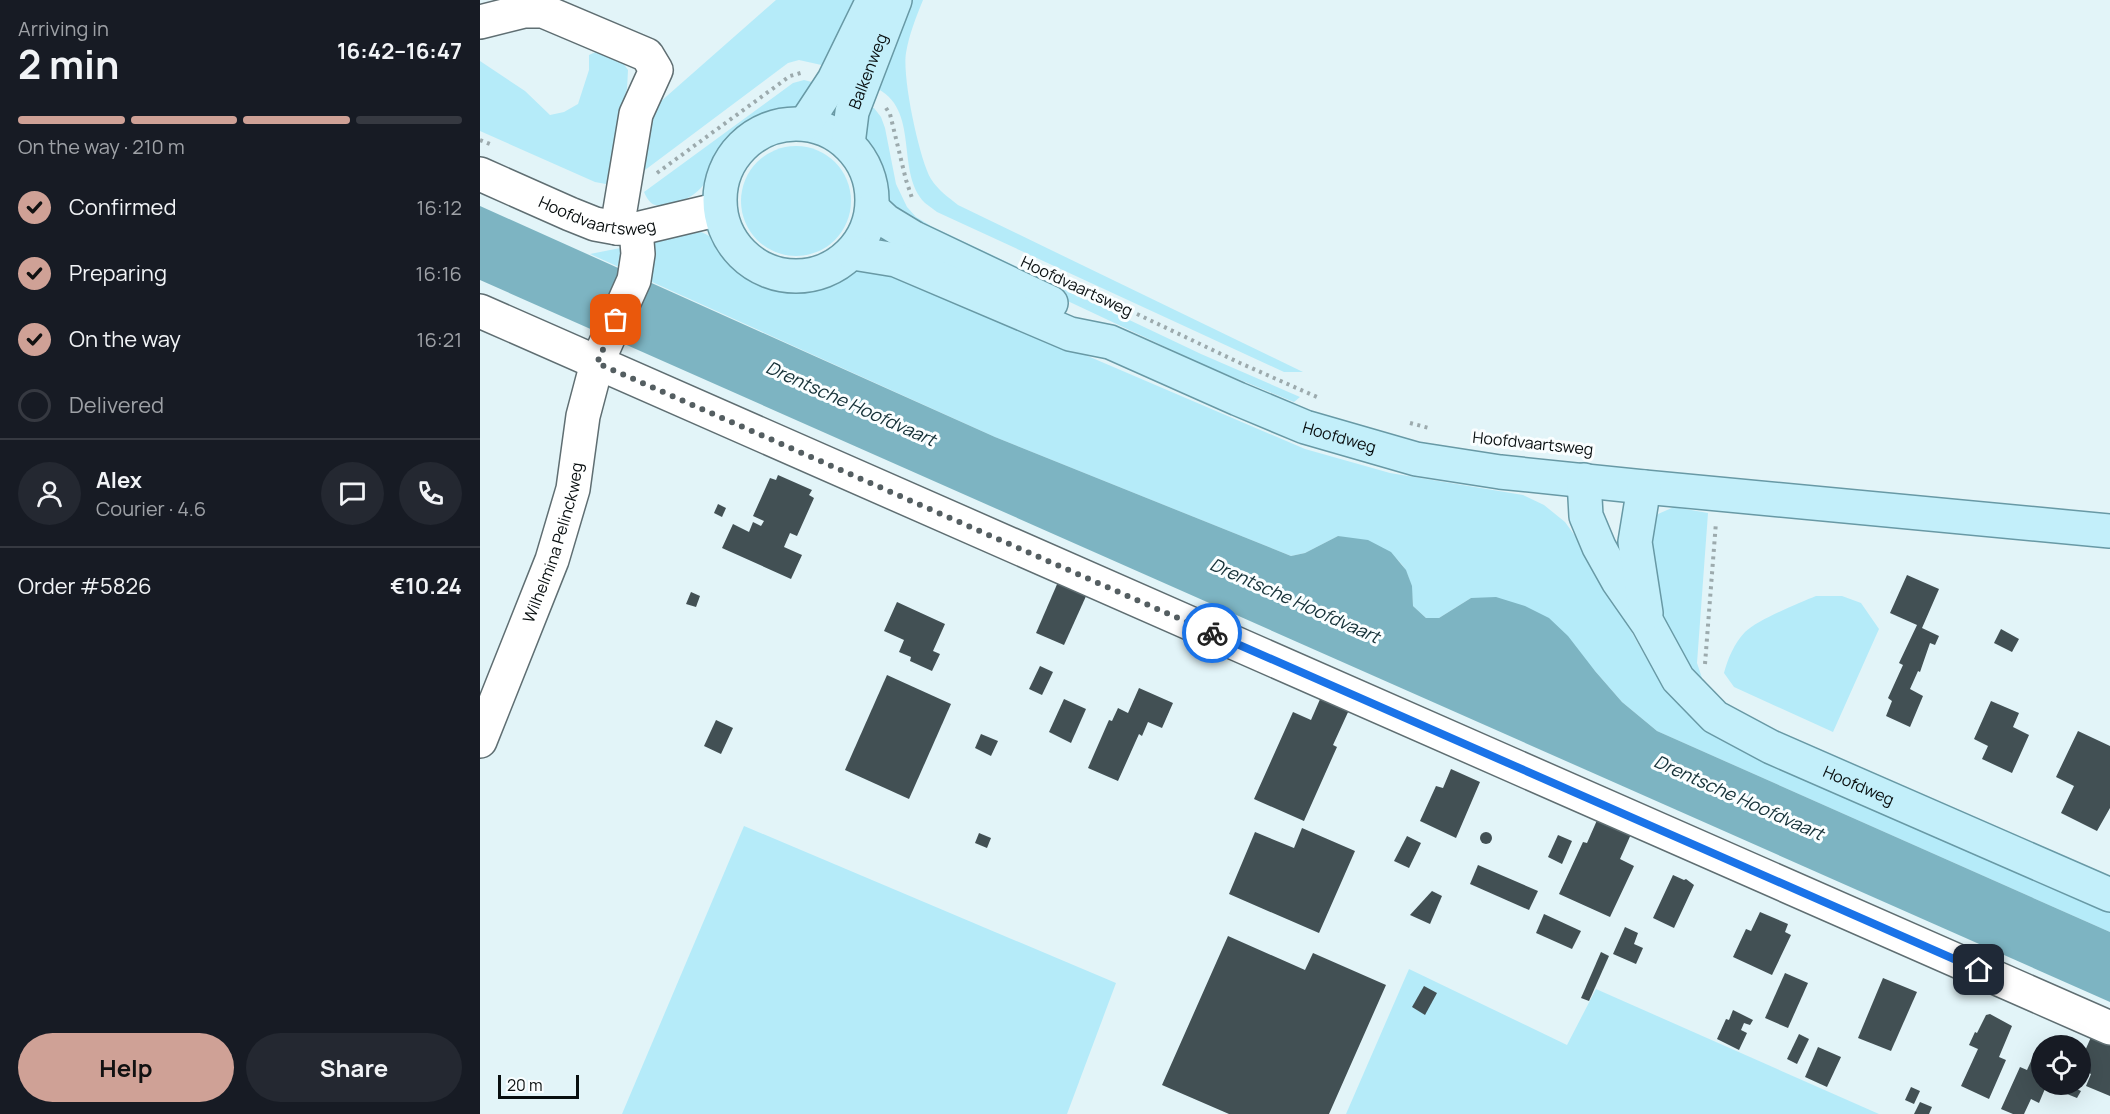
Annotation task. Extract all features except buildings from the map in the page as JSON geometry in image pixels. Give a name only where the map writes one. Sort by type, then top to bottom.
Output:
[{"type":"main road","name":"Balkenweg","points":[[848,144],[852,112],[847,86],[873,0]]},
{"type":"main road","name":"Balkenweg","points":[[805,124],[847,86],[895,0]]},
{"type":"main road","points":[[805,124],[828,130],[848,144],[864,163],[872,185],[873,209],[867,232],[853,253],[833,268],[809,276],[784,276],[761,269],[741,254],[727,233],[720,209],[720,186],[728,165],[741,146],[760,132],[782,125],[805,124]]},
{"type":"main road","name":"Hoofdweg","points":[[873,209],[886,221],[914,238],[1080,316],[1110,342]]},
{"type":"main road","name":"Hoofdweg","points":[[853,253],[896,261],[1070,334],[1110,342],[1305,427],[1416,459],[1500,472],[1644,487],[2110,531]]},
{"type":"main road","name":"Hoofdweg","points":[[1584,480],[1586,516],[1599,547],[1618,581],[1648,624],[1678,679],[1715,717],[1771,747],[2110,895]]},
{"type":"main road","name":"Hoofdweg","points":[[1644,487],[1635,542],[1648,624]]},
{"type":"street","name":"Wilhelmina Pelinckweg","points":[[480,22],[524,10],[543,11],[646,55],[656,70],[636,114],[624,194],[626,228],[638,254],[634,280],[602,352],[583,416],[573,489],[552,560],[480,741]]},
{"type":"street","name":"Hoofdvaartsweg","points":[[480,174],[595,224],[626,228],[720,209]]},
{"type":"street","points":[[480,311],[602,352],[2110,1028]]},
{"type":"path","name":"Hoofdvaartsweg","points":[[624,194],[790,76],[806,71],[816,72],[878,101],[890,114],[911,198],[919,206]]},
{"type":"path","name":"Hoofdvaartsweg","points":[[1072,284],[1319,398]]},
{"type":"path","points":[[1403,422],[1431,429]]},
{"type":"path","points":[[1706,670],[1704,663],[1716,522]]},
{"type":"shaded area","points":[[776,0],[859,0],[826,66],[799,60],[788,63],[645,170],[640,155],[651,110]]},
{"type":"shaded area","points":[[906,0],[923,0],[907,46],[905,64],[912,117],[921,154],[931,179],[940,190],[958,205],[1303,372],[1284,372],[937,212],[925,203],[916,190],[911,175],[903,125],[898,110],[889,97],[874,87]]},
{"type":"shaded area","points":[[600,50],[620,59],[628,70],[627,89],[618,119],[611,185],[595,182],[480,131],[480,61],[525,91],[550,115],[564,112],[578,104],[589,70],[589,55]]},
{"type":"shaded area","points":[[804,80],[820,84],[794,109],[759,123],[739,135],[721,155],[703,186],[694,194],[682,201],[665,205],[654,205],[648,199],[644,192],[793,83]]},
{"type":"shaded area","points":[[866,107],[874,108],[881,117],[896,184],[907,207],[916,217],[1201,354],[1300,397],[1294,402],[1206,366],[919,231],[886,199],[861,132]]},
{"type":"shaded area","points":[[796,146],[817,150],[835,162],[847,180],[851,201],[847,222],[835,240],[817,252],[796,256],[775,252],[757,240],[745,222],[741,201],[745,180],[757,162],[775,150]]},
{"type":"shaded area","points":[[701,232],[717,242],[748,271],[774,284],[794,286],[814,284],[850,269],[868,266],[877,268],[903,277],[1305,449],[1390,473],[1523,495],[1544,505],[1565,522],[1583,547],[1648,661],[1666,687],[1743,749],[2110,913],[2110,932],[1657,731],[1622,702],[1595,671],[1471,598],[1439,618],[1426,618],[1413,606],[1411,587],[1401,563],[1392,555],[1381,550],[1338,536],[1305,553],[1291,556],[995,437],[590,254]]},
{"type":"shaded area","points":[[1674,507],[1708,513],[1697,663],[1703,681],[1681,654],[1669,633],[1659,611],[1653,583],[1646,530],[1658,514]]},
{"type":"shaded area","points":[[1816,596],[1842,596],[1861,603],[1879,629],[1833,732],[1734,687],[1724,673],[1732,651],[1745,632],[1768,617]]},
{"type":"shaded area","points":[[744,826],[1116,983],[1067,1114],[622,1114]]},
{"type":"shaded area","points":[[1409,969],[1567,1045],[1596,989],[1879,1114],[1346,1114]]},
{"type":"water","name":"Drentsche Hoofdvaart","points":[[480,206],[995,437],[1291,556],[1305,553],[1338,536],[1368,540],[1391,552],[1406,570],[1412,586],[1413,606],[1426,618],[1439,618],[1471,598],[1496,597],[1525,606],[1549,618],[1568,636],[1622,702],[1657,731],[2110,932],[2110,1002],[480,280]]},
{"type":"way so far","points":[[616,320],[597,363],[1212,633]]},
{"type":"route","points":[[1212,633],[1979,970]]}]
